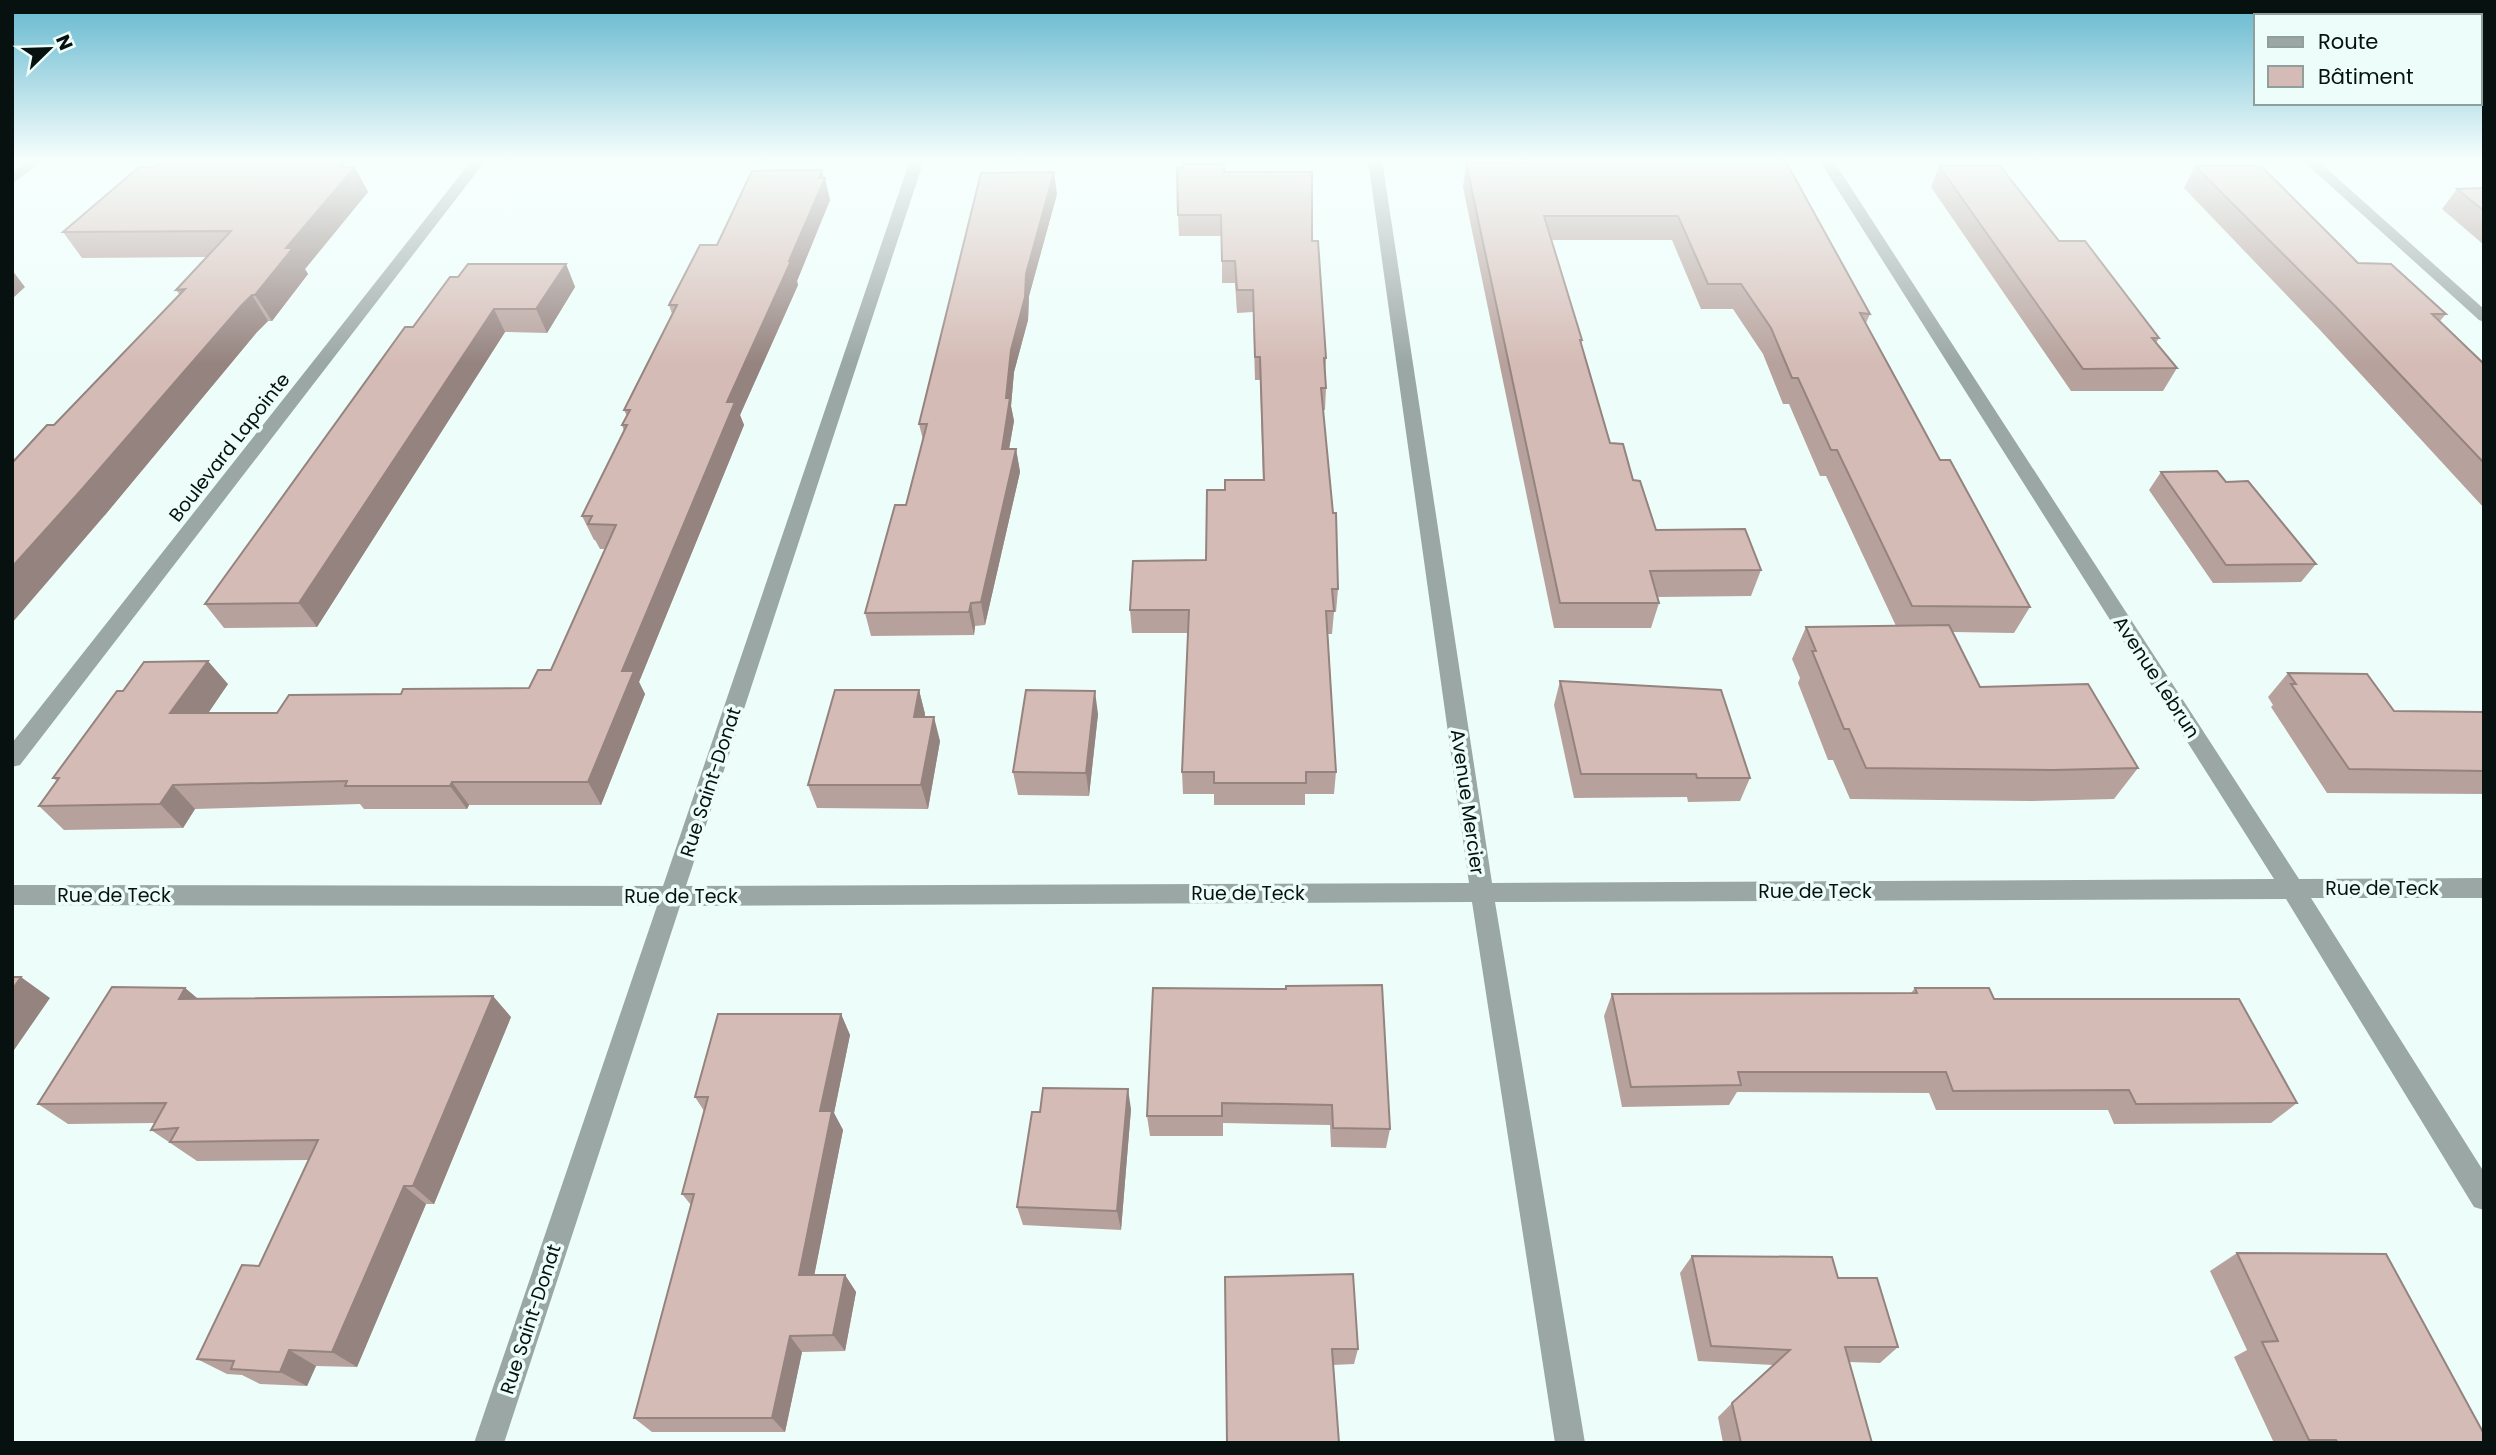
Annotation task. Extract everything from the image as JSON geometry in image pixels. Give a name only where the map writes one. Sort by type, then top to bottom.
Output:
[{"type":"street","name":"Boulevard Lapointe","points":[[12,759],[426,228]]},
{"type":"street","name":"Rue Saint-Donat","points":[[489,1443],[894,228]]},
{"type":"street","name":"Avenue Mercier","points":[[1385,228],[1482,892],[1570,1443]]},
{"type":"street","name":"Avenue Lebrun","points":[[1869,228],[2293,889],[2484,1197]]},
{"type":"street","points":[[2385,228],[2484,317]]},
{"type":"street","name":"Rue de Teck","points":[[12,895],[672,896],[2484,888]]},
{"type":"building","points":[[68,228],[303,228],[286,248],[293,248],[255,295],[241,306],[12,567],[12,463],[47,425],[54,425],[185,289],[176,290],[231,231],[63,232]]},
{"type":"building","points":[[725,228],[803,228],[727,402],[735,402],[622,671],[634,671],[588,782],[452,782],[450,786],[345,786],[347,781],[173,785],[160,804],[39,806],[59,778],[53,778],[117,691],[123,691],[144,662],[208,661],[170,713],[277,713],[289,695],[401,694],[403,689],[529,688],[538,670],[551,670],[616,525],[588,524],[592,516],[582,516],[627,425],[622,425],[630,410],[624,410],[677,305],[669,305],[700,245],[717,245]]},
{"type":"building","points":[[967,228],[1039,228],[1026,274],[1025,297],[1011,350],[1006,398],[1010,398],[1002,449],[1016,449],[981,602],[971,603],[969,612],[865,613],[895,505],[906,505],[927,424],[919,424]]},
{"type":"building","points":[[1221,228],[1312,228],[1312,241],[1318,241],[1326,358],[1326,388],[1321,388],[1333,513],[1336,513],[1338,589],[1332,589],[1334,611],[1326,611],[1336,772],[1306,772],[1306,783],[1214,783],[1214,772],[1182,772],[1189,610],[1130,610],[1133,561],[1206,560],[1207,490],[1225,490],[1225,480],[1264,480],[1260,357],[1255,357],[1253,290],[1237,290],[1235,261],[1222,261]]},
{"type":"building","points":[[1480,228],[1548,228],[1610,443],[1623,444],[1633,480],[1640,481],[1656,530],[1745,529],[1761,570],[1650,571],[1659,603],[1560,603]]},
{"type":"building","points":[[1683,228],[1822,228],[1870,314],[1860,313],[1940,460],[1950,460],[2030,607],[1912,606],[1837,450],[1831,450],[1798,378],[1792,378],[1771,328],[1741,284],[1708,284]]},
{"type":"building","points":[[1983,228],[2049,228],[2059,241],[2085,241],[2159,338],[2152,338],[2177,368],[2083,369]]},
{"type":"building","points":[[2257,228],[2323,228],[2358,263],[2391,264],[2446,314],[2432,314],[2484,364],[2484,463]]},
{"type":"building","points":[[468,264],[566,264],[536,309],[494,309],[299,603],[205,604],[405,327],[413,327],[450,277],[458,277]]},
{"type":"building","points":[[2217,471],[2226,482],[2248,481],[2316,564],[2226,565],[2161,472]]},
{"type":"building","points":[[1949,625],[1980,687],[2088,684],[2138,768],[1866,768],[1849,729],[1844,729],[1812,651],[1816,651],[1806,627]]},
{"type":"building","points":[[2288,673],[2367,674],[2394,711],[2484,712],[2484,771],[2349,769],[2291,684],[2296,684]]},
{"type":"building","points":[[1560,681],[1721,690],[1750,778],[1697,778],[1696,774],[1581,774]]},
{"type":"building","points":[[835,690],[919,690],[914,717],[934,717],[921,785],[808,785]]},
{"type":"building","points":[[1026,690],[1095,691],[1086,773],[1013,772]]},
{"type":"building","points":[[12,977],[21,977],[12,990]]},
{"type":"building","points":[[1382,985],[1390,1129],[1333,1128],[1332,1105],[1222,1103],[1222,1116],[1147,1116],[1153,988],[1286,989],[1286,986]]},
{"type":"building","points":[[112,987],[185,988],[179,999],[493,996],[413,1186],[404,1186],[332,1352],[289,1350],[280,1372],[231,1369],[234,1361],[197,1359],[242,1265],[259,1266],[318,1140],[170,1142],[178,1128],[151,1130],[166,1103],[38,1104]]},
{"type":"building","points":[[1915,988],[1989,988],[1994,999],[2239,999],[2297,1103],[2136,1104],[2129,1090],[1953,1091],[1946,1072],[1738,1072],[1741,1085],[1631,1087],[1612,994],[1917,993]]},
{"type":"building","points":[[718,1014],[841,1014],[820,1111],[832,1111],[799,1275],[845,1275],[833,1335],[790,1336],[772,1418],[634,1418],[694,1194],[682,1194],[708,1097],[695,1097]]},
{"type":"building","points":[[1043,1088],[1128,1089],[1117,1211],[1017,1207],[1032,1112],[1040,1112]]},
{"type":"building","points":[[2237,1253],[2386,1254],[2484,1434],[2484,1443],[2338,1443],[2336,1440],[2309,1440],[2262,1342],[2278,1341]]},
{"type":"building","points":[[1692,1256],[1832,1257],[1838,1278],[1877,1278],[1898,1347],[1845,1347],[1872,1443],[1741,1443],[1732,1403],[1790,1350],[1711,1346]]},
{"type":"building","points":[[1353,1274],[1358,1349],[1332,1349],[1339,1443],[1227,1443],[1225,1277]]}]
